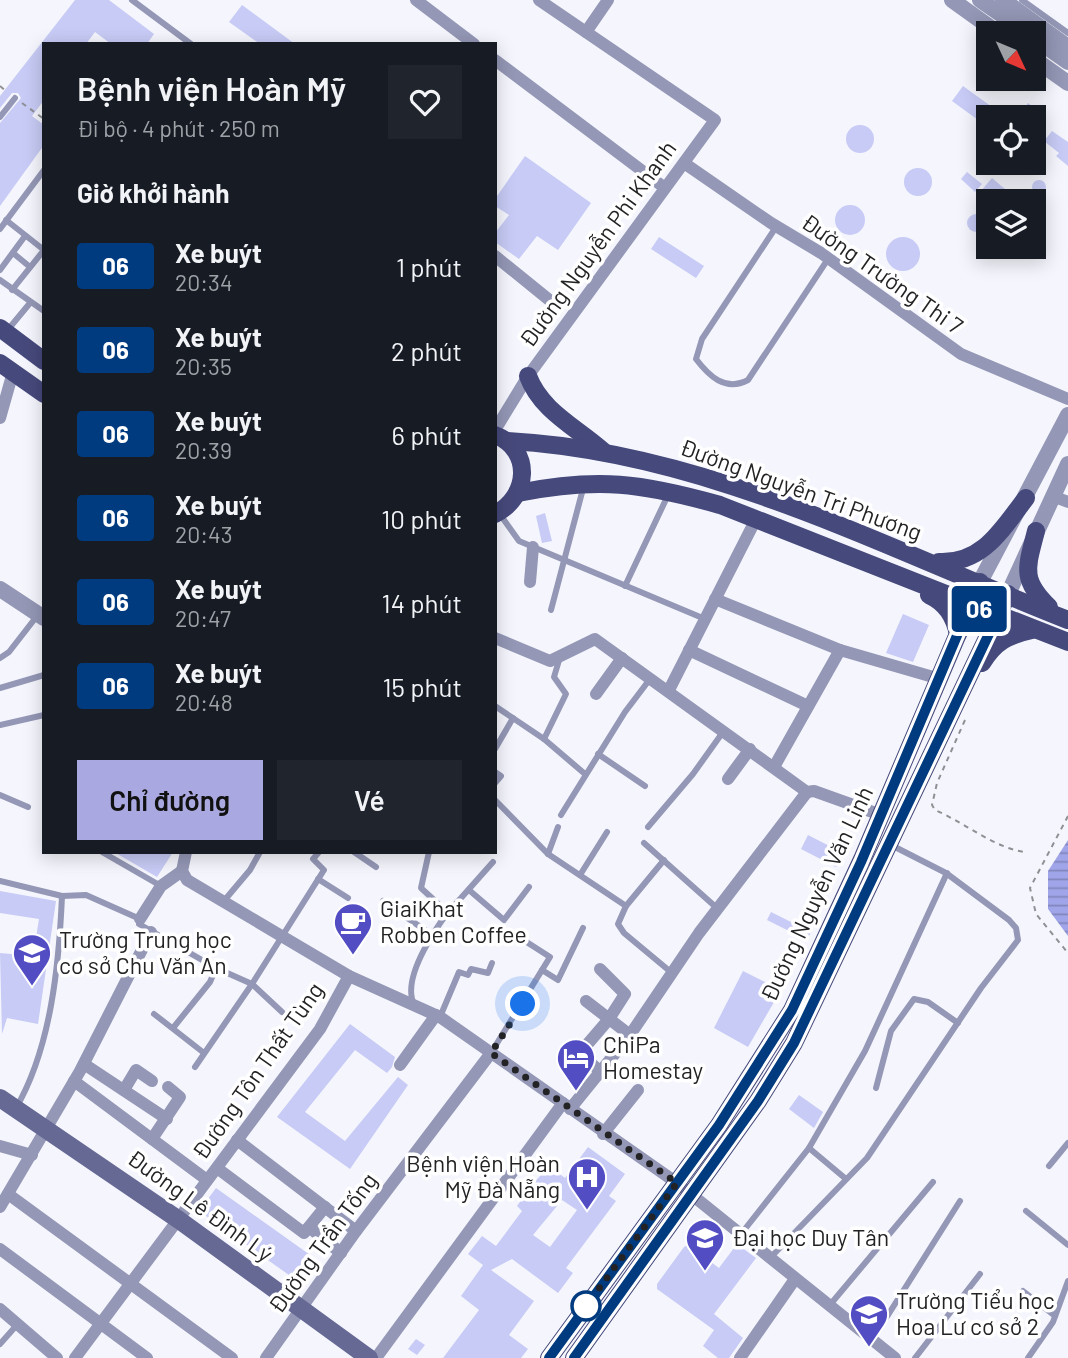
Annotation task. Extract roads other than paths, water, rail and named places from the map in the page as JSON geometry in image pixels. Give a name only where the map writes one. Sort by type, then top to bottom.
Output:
[{"type":"main road","points":[[2,333],[42,360]]},
{"type":"main road","points":[[6,367],[42,393]]},
{"type":"main road","points":[[528,376],[534,390],[552,411],[606,453]]},
{"type":"main road","points":[[497,513],[512,502],[518,493],[522,465],[499,436]]},
{"type":"main road","name":"Đường Nguyễn Tri Phương","points":[[499,436],[606,453],[718,481],[929,561],[1064,618]]},
{"type":"main road","name":"Đường Nguyễn Tri Phương","points":[[518,493],[584,483],[638,484],[670,491],[756,519],[997,617],[1068,642]]},
{"type":"main road","points":[[929,561],[962,561],[974,556],[986,548],[1026,498]]},
{"type":"main road","points":[[1036,531],[1026,571],[1029,583],[1064,618]]},
{"type":"main road","points":[[909,581],[945,606],[954,620],[958,634]]},
{"type":"main road","name":"Đường Nguyễn Văn Linh","points":[[574,1358],[776,1073],[820,973],[863,857],[980,582]]},
{"type":"main road","name":"Đường Nguyễn Văn Linh","points":[[550,1358],[751,1080],[792,1010],[820,973],[881,865],[1007,594]]},
{"type":"main road","points":[[958,697],[991,648],[1003,638],[1035,630]]},
{"type":"main road","points":[[863,857],[881,865]]},
{"type":"main road","name":"Đường Lê Đình Lý","points":[[0,1098],[179,1220],[369,1358]]},
{"type":"street","points":[[416,0],[471,42]]},
{"type":"street","points":[[539,0],[586,32],[608,0]]},
{"type":"street","points":[[952,0],[981,21]]},
{"type":"street","points":[[980,0],[1011,21]]},
{"type":"street","points":[[1003,0],[1066,55]]},
{"type":"street","name":"Đường Nguyễn Phi Khanh","points":[[499,436],[528,376],[715,121],[586,32]]},
{"type":"street","points":[[1046,44],[1066,55]]},
{"type":"street","points":[[497,62],[665,188]]},
{"type":"street","points":[[1046,67],[1068,83]]},
{"type":"street","name":"Đường Trường Thi 7","points":[[684,163],[776,227],[828,259],[961,354],[1068,398]]},
{"type":"street","points":[[497,258],[553,303]]},
{"type":"street","points":[[0,418],[6,367]]},
{"type":"street","name":"Đường Nguyễn Văn Linh","points":[[980,582],[1068,415]]},
{"type":"street","name":"Đường Nguyễn Văn Linh","points":[[1007,594],[1068,464]]},
{"type":"street","points":[[1052,496],[1068,502]]},
{"type":"street","points":[[669,690],[756,519]]},
{"type":"street","points":[[530,582],[533,547]]},
{"type":"street","points":[[0,589],[40,612]]},
{"type":"street","points":[[715,599],[839,650],[940,679]]},
{"type":"street","points":[[497,639],[550,661],[595,639],[807,792]]},
{"type":"street","points":[[689,650],[808,706]]},
{"type":"street","points":[[774,767],[839,650]]},
{"type":"street","points":[[596,694],[622,658]]},
{"type":"street","points":[[729,779],[750,749]]},
{"type":"street","points":[[376,1358],[566,1106],[600,1072],[629,1035],[718,908],[807,792],[814,791],[881,815]]},
{"type":"street","points":[[186,854],[182,871],[187,880],[349,976],[412,1002],[438,1016],[692,1194],[895,1358]]},
{"type":"street","points":[[141,919],[161,886],[182,871]]},
{"type":"street","points":[[0,1207],[84,1064],[151,932]]},
{"type":"street","points":[[600,968],[625,994],[609,1019],[576,1051],[600,1072]]},
{"type":"street","name":"Đường Tôn Thất Tùng","points":[[75,1358],[320,1029],[349,976]]},
{"type":"street","points":[[586,1001],[629,1035]]},
{"type":"street","points":[[400,1065],[438,1016]]},
{"type":"street","name":"Đường Trần Tống","points":[[266,1358],[356,1231],[491,1053]]},
{"type":"street","points":[[84,1064],[167,1119]]},
{"type":"street","points":[[124,1090],[136,1070],[152,1081]]},
{"type":"street","points":[[74,1081],[207,1181]]},
{"type":"street","points":[[152,1139],[180,1097],[168,1087]]},
{"type":"street","points":[[603,1134],[638,1090]]},
{"type":"street","points":[[237,1140],[356,1231]]},
{"type":"street","points":[[0,1146],[32,1155]]},
{"type":"street","points":[[217,1168],[304,1233],[325,1207]]},
{"type":"street","points":[[8,1194],[232,1358]]},
{"type":"street","points":[[309,1227],[341,1253]]},
{"type":"street","points":[[0,1249],[147,1358]]},
{"type":"street","points":[[740,1358],[795,1279]]},
{"type":"street","points":[[0,1310],[57,1358]]},
{"type":"lane","points":[[132,0],[188,42]]},
{"type":"lane","points":[[1022,0],[1068,33]]},
{"type":"lane","points":[[0,117],[15,98]]},
{"type":"lane","points":[[0,229],[42,173]]},
{"type":"lane","points":[[6,220],[42,249]]},
{"type":"lane","points":[[776,227],[702,339],[696,359],[706,372],[721,383],[737,386],[748,380],[828,259]]},
{"type":"lane","points":[[0,270],[25,236]]},
{"type":"lane","points":[[12,290],[42,252]]},
{"type":"lane","points":[[13,253],[30,267]]},
{"type":"lane","points":[[0,280],[42,310]]},
{"type":"lane","points":[[2,333],[30,303]]},
{"type":"lane","points":[[551,610],[584,483]]},
{"type":"lane","points":[[625,586],[670,491]]},
{"type":"lane","points":[[497,513],[519,541],[705,619]]},
{"type":"lane","points":[[0,658],[9,652],[40,612]]},
{"type":"lane","points":[[544,739],[566,694],[554,677],[561,655]]},
{"type":"lane","points":[[0,688],[42,676]]},
{"type":"lane","points":[[561,815],[598,754],[651,677]]},
{"type":"lane","points":[[497,707],[544,739],[585,774]]},
{"type":"lane","points":[[0,725],[42,715]]},
{"type":"lane","points":[[497,746],[513,718]]},
{"type":"lane","points":[[648,827],[693,774],[724,730]]},
{"type":"lane","points":[[598,754],[645,786]]},
{"type":"lane","points":[[0,795],[28,807]]},
{"type":"lane","points":[[497,802],[548,854],[626,906]]},
{"type":"lane","points":[[548,854],[558,827]]},
{"type":"lane","points":[[580,875],[607,832]]},
{"type":"lane","points":[[644,843],[718,908]]},
{"type":"lane","points":[[769,1258],[867,1158],[1018,940],[1016,928],[947,873],[891,844]]},
{"type":"lane","points":[[105,854],[161,886]]},
{"type":"lane","points":[[223,902],[250,870],[259,854]]},
{"type":"lane","points":[[195,1067],[252,984],[324,870],[313,859],[317,854]]},
{"type":"lane","points":[[357,854],[376,867]]},
{"type":"lane","points":[[429,854],[421,888],[446,911],[445,916]]},
{"type":"lane","points":[[664,860],[626,906],[618,924],[624,933],[673,973]]},
{"type":"lane","points":[[412,1002],[409,993],[432,935],[445,916],[493,862]]},
{"type":"lane","points":[[741,1234],[809,1148],[865,1051],[947,873]]},
{"type":"lane","points":[[318,880],[348,898]]},
{"type":"lane","points":[[0,881],[62,896],[86,895],[141,919],[139,924],[151,932],[216,968],[252,984],[282,1012]]},
{"type":"lane","points":[[469,890],[504,919],[529,887]]},
{"type":"lane","points":[[16,1108],[30,1083],[43,1050],[62,896]]},
{"type":"lane","points":[[383,901],[432,935]]},
{"type":"lane","points":[[542,971],[558,979],[583,928]]},
{"type":"lane","points":[[491,1053],[550,957],[525,941]]},
{"type":"lane","points":[[438,1016],[459,972],[468,975],[471,970],[488,973],[492,963]]},
{"type":"lane","points":[[173,1028],[210,982],[216,968]]},
{"type":"lane","points":[[876,1088],[891,1031],[915,999],[928,1002],[958,1023]]},
{"type":"lane","points":[[154,1014],[204,1053]]},
{"type":"lane","points":[[1049,1166],[1068,1143]]},
{"type":"lane","points":[[809,1148],[846,1179]]},
{"type":"lane","points":[[829,1306],[933,1182]]},
{"type":"lane","points":[[869,1338],[888,1315],[960,1201]]},
{"type":"lane","points":[[1026,1211],[1068,1245]]},
{"type":"lane","points":[[915,1358],[981,1274]]},
{"type":"lane","points":[[1028,1358],[1055,1316],[1068,1281]]},
{"type":"lane","points":[[1023,1291],[1055,1316]]},
{"type":"lane","points":[[0,1344],[16,1326]]},
{"type":"water","points":[[1068,840],[1068,936],[1048,909],[1048,871]]},
{"type":"place","name":"GiaiKhat Robben Coffee","points":[[353,956]]},
{"type":"place","name":"Trường Trung học cơ sở Chu Văn An","points":[[32,987]]},
{"type":"place","name":"ChiPa Homestay","points":[[576,1092]]},
{"type":"place","name":"Bệnh viện Hoàn Mỹ Đà Nẵng","points":[[587,1211]]},
{"type":"place","name":"Đại học Duy Tân","points":[[705,1272]]},
{"type":"place","name":"Trường Tiểu học Hoa Lư cơ sở 2","points":[[869,1348]]}]
